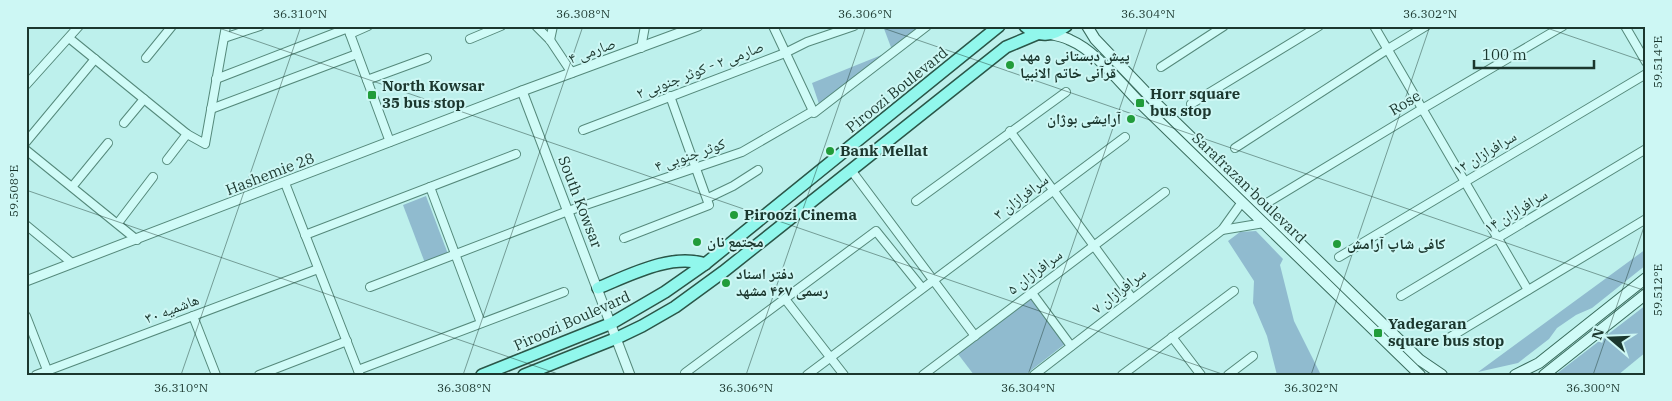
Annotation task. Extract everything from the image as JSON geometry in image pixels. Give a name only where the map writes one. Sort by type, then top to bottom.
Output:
[{"type":"main road","name":"Piroozi Boulevard","points":[[482,375],[612,323],[666,292],[705,264],[999,26]]},
{"type":"main road","points":[[1025,26],[1037,34],[1052,34],[1066,26]]},
{"type":"main road","name":"Sarafrazan boulevard","points":[[1087,26],[1095,39],[1158,105],[1420,360],[1442,375]]},
{"type":"main road","name":"Piroozi Boulevard","points":[[524,375],[617,338],[675,307],[723,272],[1006,47],[1037,34]]},
{"type":"main road","name":"Sarafrazan boulevard","points":[[1052,34],[1070,39],[1084,47],[1140,104],[1420,375]]},
{"type":"main road","points":[[598,288],[650,268],[670,263],[693,260],[705,264]]},
{"type":"main road","points":[[1514,375],[1539,363],[1646,278]]},
{"type":"main road","points":[[1546,374],[1646,294]]},
{"type":"street","points":[[26,85],[79,26]]},
{"type":"street","points":[[146,58],[172,26]]},
{"type":"street","points":[[69,38],[186,134],[205,144],[226,26]]},
{"type":"street","points":[[224,38],[260,26]]},
{"type":"street","points":[[216,79],[348,30],[368,26]]},
{"type":"street","points":[[470,40],[501,26]]},
{"type":"street","points":[[536,26],[550,40],[572,73]]},
{"type":"street","points":[[550,40],[553,26]]},
{"type":"street","points":[[641,48],[645,26]]},
{"type":"street","name":"صارمی ۴","points":[[522,91],[698,26]]},
{"type":"street","points":[[773,26],[814,112]]},
{"type":"street","name":"صارمی ۲ - کوثر جنوبی ۲","points":[[583,130],[785,53],[807,42],[854,26]]},
{"type":"street","name":"کوثر جنوبی ۴","points":[[370,288],[568,210],[742,152],[814,112],[928,26]]},
{"type":"street","points":[[1161,67],[1224,26]]},
{"type":"street","points":[[1191,104],[1319,26]]},
{"type":"street","points":[[1374,26],[1528,290]]},
{"type":"street","points":[[1235,148],[1426,26]]},
{"type":"street","name":"Rose","points":[[1262,206],[1563,26]]},
{"type":"street","points":[[1625,26],[1646,62]]},
{"type":"street","points":[[348,30],[390,142]]},
{"type":"street","points":[[211,109],[357,54]]},
{"type":"street","points":[[367,80],[426,58]]},
{"type":"street","points":[[26,142],[95,59]]},
{"type":"street","name":"سرافرازان ۱۲","points":[[1339,257],[1646,74]]},
{"type":"street","name":"Hashemie 28","points":[[26,281],[522,91]]},
{"type":"street","name":"South Kowsar","points":[[522,91],[617,338]]},
{"type":"street","points":[[916,201],[1066,92]]},
{"type":"street","points":[[670,96],[709,201]]},
{"type":"street","points":[[124,123],[144,98]]},
{"type":"street","points":[[1010,132],[1132,298]]},
{"type":"street","points":[[167,160],[186,134]]},
{"type":"street","name":"سرافرازان ۳","points":[[806,375],[1125,137]]},
{"type":"street","points":[[72,187],[108,143]]},
{"type":"street","name":"سرافرازان ۱۴","points":[[1401,296],[1646,149]]},
{"type":"street","points":[[26,150],[137,240]]},
{"type":"street","points":[[304,235],[516,154]]},
{"type":"street","points":[[624,238],[709,201],[758,170]]},
{"type":"street","points":[[851,170],[975,336]]},
{"type":"street","points":[[118,223],[153,177]]},
{"type":"street","points":[[285,183],[358,372],[564,292]]},
{"type":"street","points":[[430,187],[481,323]]},
{"type":"street","name":"سرافرازان ۵","points":[[923,375],[1166,192]]},
{"type":"street","points":[[1222,230],[1242,202]]},
{"type":"street","points":[[1448,339],[1646,219]]},
{"type":"street","points":[[1222,230],[1264,223]]},
{"type":"street","points":[[26,225],[72,263]]},
{"type":"street","name":"سرافرازان ۷","points":[[1034,375],[1222,230]]},
{"type":"street","points":[[686,373],[876,231],[922,288]]},
{"type":"street","name":"هاشمیه ۳۰","points":[[36,375],[48,373],[318,269]]},
{"type":"street","points":[[1122,375],[1234,291]]},
{"type":"street","points":[[1032,292],[1072,346]]},
{"type":"street","points":[[785,299],[844,375]]},
{"type":"street","points":[[26,316],[48,373]]},
{"type":"street","points":[[193,316],[216,375]]},
{"type":"street","points":[[1172,337],[1201,375]]},
{"type":"street","points":[[617,338],[630,375]]},
{"type":"street","points":[[259,375],[346,342]]},
{"type":"street","points":[[1228,375],[1253,356]]},
{"type":"shaded area","points":[[883,26],[922,26],[892,50]]},
{"type":"shaded area","points":[[889,52],[820,107],[812,83]]},
{"type":"shaded area","points":[[426,196],[448,254],[425,263],[403,205]]},
{"type":"shaded area","points":[[1256,231],[1283,259],[1280,265],[1294,321],[1321,375],[1277,375],[1267,336],[1253,303],[1254,281],[1228,241],[1240,232]]},
{"type":"shaded area","points":[[1646,249],[1646,265],[1592,308],[1576,315],[1557,328],[1549,339],[1518,363],[1478,372]]},
{"type":"shaded area","points":[[1035,295],[1070,340],[1025,375],[974,375],[958,354]]},
{"type":"shaded area","points":[[1646,305],[1646,352],[1618,375],[1555,375]]},
{"type":"place","name":"پیش دبستانی و مهد قرآنی خاتم الانبیا","points":[[1010,65]]},
{"type":"place","name":"North Kowsar 35 bus stop","points":[[372,95]]},
{"type":"place","name":"Horr square bus stop","points":[[1140,103]]},
{"type":"place","name":"آرایشی بوژان","points":[[1131,119]]},
{"type":"place","name":"Bank Mellat","points":[[830,151]]},
{"type":"place","name":"Piroozi Cinema","points":[[734,215]]},
{"type":"place","name":"مجتمع نان","points":[[697,242]]},
{"type":"place","name":"کافی شاپ آرامش","points":[[1337,244]]},
{"type":"place","name":"دفتر اسناد رسمی ۴۶۷ مشهد","points":[[726,283]]},
{"type":"place","name":"Yadegaran square bus stop","points":[[1378,333]]}]
